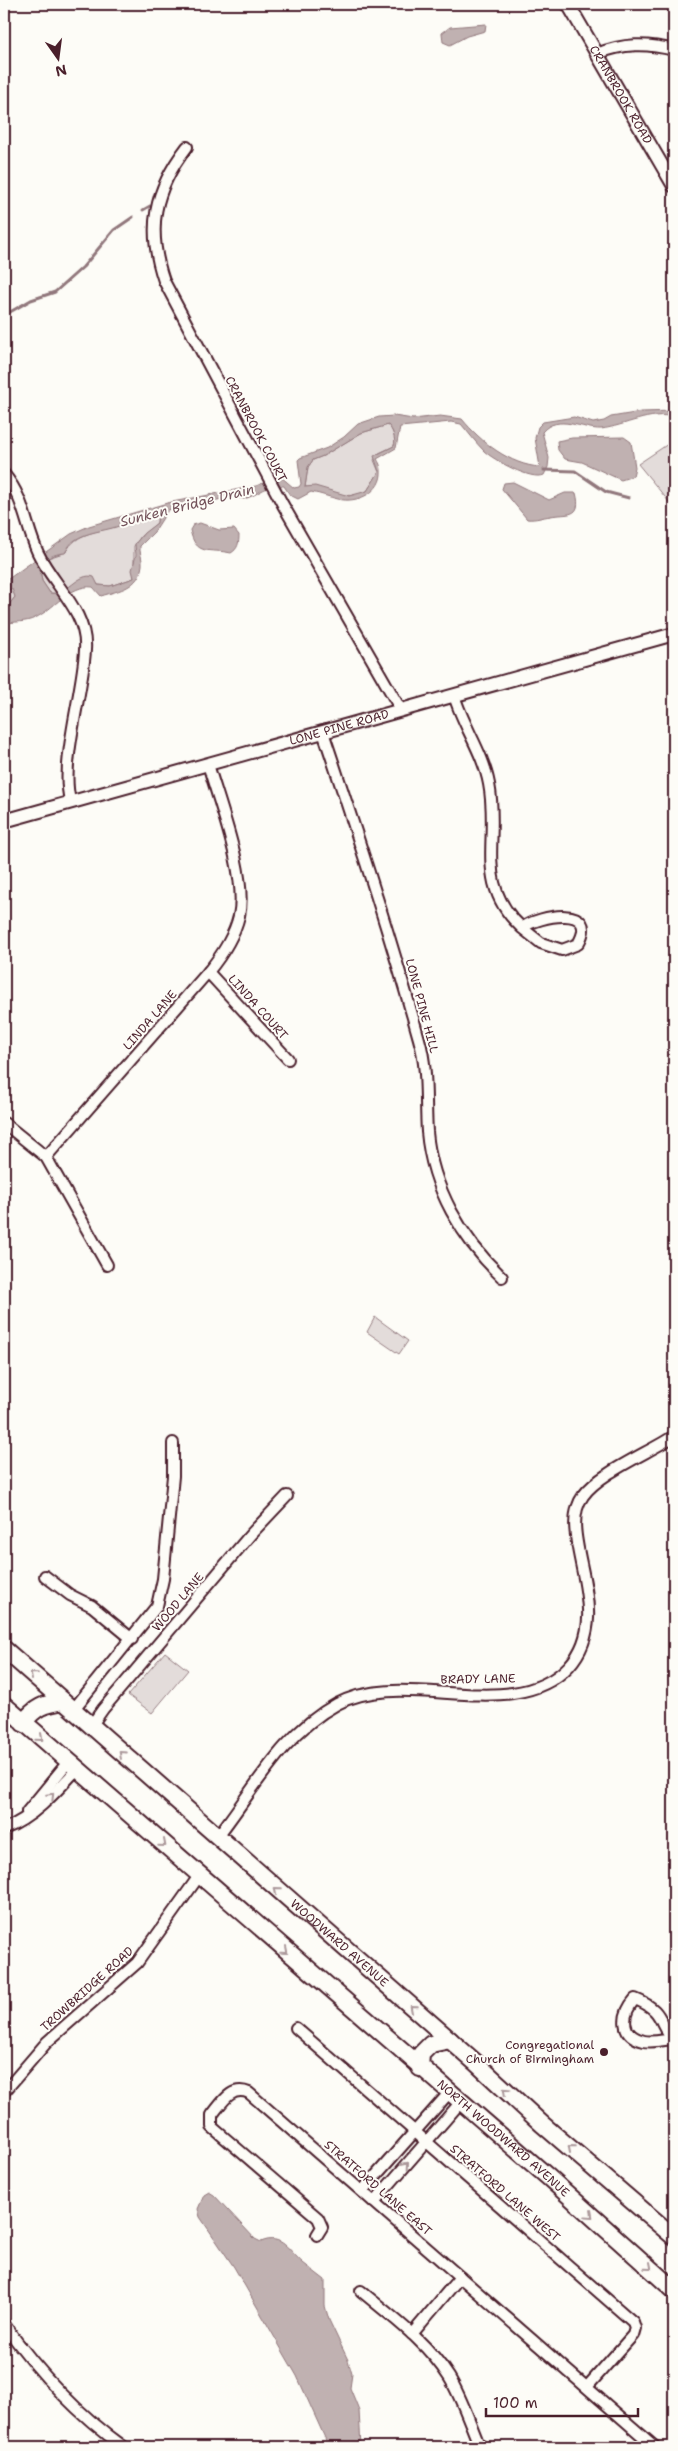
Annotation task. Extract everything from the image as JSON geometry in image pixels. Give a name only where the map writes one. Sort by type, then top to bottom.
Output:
[{"type":"main road","name":"WOODWARD AVENUE","points":[[4,1649],[450,2040],[542,2124],[674,2237]]},
{"type":"main road","points":[[4,1706],[199,1876]]},
{"type":"main road","points":[[23,1722],[40,1706],[68,1706]]},
{"type":"main road","name":"NORTH WOODWARD AVENUE","points":[[199,1876],[454,2098],[547,2176],[674,2290]]},
{"type":"main road","points":[[420,2068],[421,2054],[431,2044],[450,2040]]},
{"type":"street","name":"CRANBROOK ROAD","points":[[568,4],[674,186]]},
{"type":"street","points":[[597,54],[631,45],[654,45],[674,50]]},
{"type":"street","name":"CRANBROOK COURT","points":[[187,147],[171,171],[154,215],[153,229],[159,265],[169,291],[282,504],[401,710]]},
{"type":"street","points":[[4,474],[16,489],[38,554],[67,598],[83,627],[86,639],[82,681],[67,782],[70,800]]},
{"type":"street","name":"LONE PINE ROAD","points":[[4,820],[70,800],[208,764],[674,634]]},
{"type":"street","points":[[454,695],[464,724],[480,755],[489,784],[492,811],[491,866],[497,897],[508,914],[522,928],[541,943],[562,950],[578,944],[582,933],[581,925],[576,918],[567,915],[532,922],[522,928]]},
{"type":"street","name":"LONE PINE HILL","points":[[323,732],[382,912],[420,1040],[425,1064],[428,1135],[434,1168],[449,1206],[463,1232],[475,1250],[502,1278]]},
{"type":"street","name":"LINDA LANE","points":[[46,1157],[208,972],[220,957],[235,929],[239,914],[240,875],[208,764]]},
{"type":"street","name":"LINDA COURT","points":[[208,972],[288,1060]]},
{"type":"street","points":[[4,1122],[46,1157],[107,1265]]},
{"type":"street","name":"BRADY LANE","points":[[217,1837],[253,1785],[284,1747],[316,1718],[338,1703],[359,1696],[392,1692],[516,1692],[547,1683],[569,1666],[584,1639],[588,1618],[587,1589],[576,1533],[579,1502],[595,1484],[674,1436]]},
{"type":"street","points":[[68,1706],[96,1680],[132,1639],[157,1606],[161,1593],[173,1476],[173,1443]]},
{"type":"street","name":"WOOD LANE","points":[[92,1726],[103,1709],[251,1534],[287,1496]]},
{"type":"street","points":[[45,1576],[70,1595],[92,1606],[132,1639]]},
{"type":"street","points":[[4,1829],[22,1818],[72,1766]]},
{"type":"street","name":"TROWBRIDGE ROAD","points":[[4,2092],[47,2042],[137,1963],[199,1876]]},
{"type":"street","points":[[635,1999],[649,2005],[661,2017],[673,2040],[643,2041],[630,2032],[625,2024],[624,2013],[635,1999]]},
{"type":"street","name":"STRATFORD LANE WEST","points":[[296,2028],[633,2322],[635,2328],[633,2335],[587,2387]]},
{"type":"street","name":"STRATFORD LANE EAST","points":[[317,2235],[322,2227],[318,2218],[212,2127],[212,2115],[230,2094],[240,2090],[249,2093],[656,2447]]},
{"type":"street","points":[[362,2191],[415,2131],[454,2098]]},
{"type":"street","points":[[374,2202],[426,2141],[454,2098]]},
{"type":"street","points":[[412,2334],[460,2277]]},
{"type":"street","points":[[362,2291],[412,2334],[449,2377],[480,2447]]},
{"type":"street","points":[[4,2324],[40,2372],[62,2396],[85,2418],[124,2447]]},
{"type":"shaded area","points":[[388,425],[394,435],[394,446],[379,453],[374,460],[379,472],[367,491],[359,494],[344,495],[305,487],[308,467],[313,460],[361,433]]},
{"type":"shaded area","points":[[674,440],[674,508],[638,464]]},
{"type":"shaded area","points":[[158,512],[157,523],[141,536],[134,546],[134,578],[110,586],[98,585],[95,581],[66,591],[50,593],[42,581],[40,570],[48,558],[66,552],[76,540],[88,534]]},
{"type":"shaded area","points":[[9,588],[13,590],[15,597],[4,611],[4,591]]},
{"type":"shaded area","points":[[375,1317],[408,1341],[399,1354],[367,1332]]},
{"type":"shaded area","points":[[165,1652],[188,1670],[152,1713],[128,1695]]},
{"type":"water","points":[[486,24],[485,31],[467,36],[450,45],[443,42],[442,33],[450,27]]},
{"type":"water","name":"Sunken Bridge Drain","points":[[674,411],[674,417],[647,417],[601,429],[563,423],[548,426],[542,432],[549,458],[548,467],[544,475],[538,476],[513,469],[489,455],[461,424],[451,422],[400,427],[396,448],[377,459],[381,467],[381,478],[378,485],[367,495],[353,500],[345,500],[311,492],[298,499],[290,495],[284,486],[273,486],[244,499],[232,497],[168,510],[154,532],[140,546],[142,565],[140,573],[137,579],[128,587],[101,596],[93,587],[77,589],[35,618],[4,624],[4,611],[15,597],[12,589],[4,591],[4,582],[71,534],[89,526],[167,503],[256,486],[280,476],[294,488],[299,487],[301,484],[298,460],[300,458],[327,448],[344,437],[358,424],[379,417],[394,416],[413,419],[440,416],[462,419],[478,436],[497,451],[518,462],[540,467],[535,438],[538,427],[543,422],[574,417],[593,423],[604,421],[611,417],[641,412]],"holes":[[[388,425],[394,435],[394,446],[374,456],[379,472],[367,491],[349,496],[315,486],[305,487],[308,467],[313,460],[361,433]],[[158,513],[157,523],[144,533],[135,544],[136,555],[132,570],[134,578],[110,586],[98,585],[94,577],[88,576],[56,593],[50,593],[42,581],[40,570],[44,562],[56,554],[65,553],[70,544],[80,537]]]},
{"type":"water","points":[[624,437],[631,442],[635,467],[633,476],[621,480],[582,462],[565,459],[558,450],[557,441],[572,438]]},
{"type":"water","points":[[513,482],[549,500],[565,493],[576,493],[577,507],[572,513],[527,519],[502,489],[504,483]]},
{"type":"water","points":[[200,523],[219,530],[234,529],[239,535],[237,548],[231,553],[200,548],[193,539],[190,530],[193,525]]},
{"type":"water","points":[[209,2192],[255,2239],[261,2242],[274,2240],[280,2242],[325,2280],[325,2306],[329,2320],[348,2360],[352,2374],[350,2388],[359,2410],[361,2447],[329,2447],[297,2376],[234,2267],[200,2217],[198,2209],[204,2195]]},
{"type":"waterway","points":[[143,210],[150,206]]},
{"type":"waterway","points":[[10,312],[31,300],[55,292],[83,267],[114,230],[133,217]]},
{"type":"waterway","points":[[544,470],[575,471],[606,492],[629,498]]},
{"type":"place","name":"Congregational Church of Birmingham","points":[[604,2052]]}]
